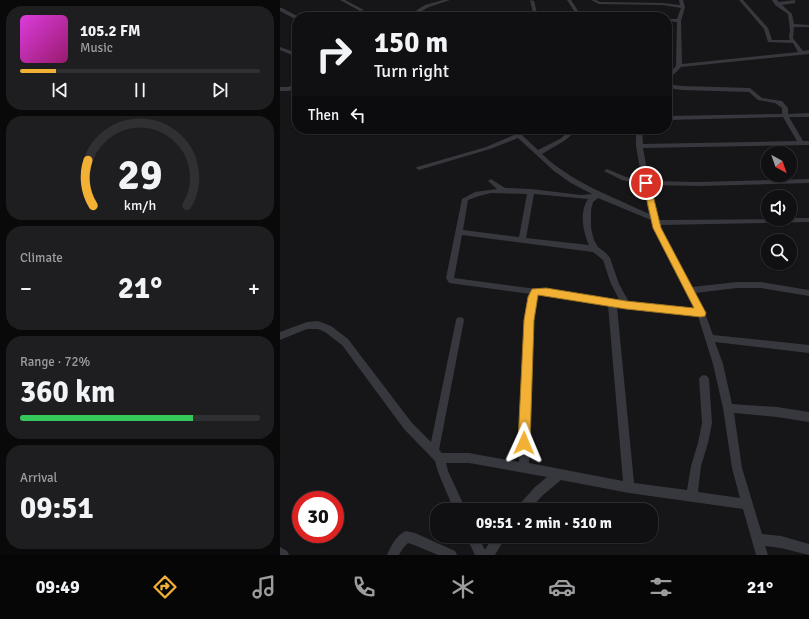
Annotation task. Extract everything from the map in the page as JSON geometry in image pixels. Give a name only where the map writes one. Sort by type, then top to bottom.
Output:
[{"type":"street","points":[[342,0],[362,10]]},
{"type":"street","points":[[417,12],[427,6],[448,0]]},
{"type":"street","points":[[569,0],[577,12]]},
{"type":"street","points":[[593,0],[599,3],[668,4],[683,7]]},
{"type":"street","points":[[672,74],[678,68],[680,42],[679,21],[683,7],[681,0]]},
{"type":"street","points":[[741,0],[766,29],[770,41],[793,42]]},
{"type":"street","points":[[776,2],[789,3],[793,2],[793,0]]},
{"type":"street","points":[[532,1],[535,12]]},
{"type":"street","points":[[776,2],[790,14],[792,25],[791,37],[802,53]]},
{"type":"street","points":[[280,9],[292,15]]},
{"type":"street","points":[[672,20],[679,21]]},
{"type":"street","points":[[792,25],[809,26]]},
{"type":"street","points":[[280,48],[292,53]]},
{"type":"street","points":[[672,69],[809,52]]},
{"type":"street","points":[[672,87],[750,90],[763,100],[780,102],[785,108],[785,115],[800,142]]},
{"type":"street","points":[[280,89],[292,88]]},
{"type":"street","points":[[672,118],[809,115]]},
{"type":"street","points":[[538,153],[562,140],[570,134]]},
{"type":"street","points":[[639,134],[639,146],[655,221],[670,254],[701,313],[718,364],[728,408],[737,468],[762,555]]},
{"type":"street","points":[[420,168],[476,151],[520,135],[563,176],[655,221],[809,220]]},
{"type":"street","points":[[639,146],[742,145],[809,142]]},
{"type":"street","points":[[607,171],[624,179],[646,183],[699,184],[809,181]]},
{"type":"street","points":[[491,180],[503,190]]},
{"type":"street","points":[[602,195],[579,196],[531,191],[503,190],[465,199],[450,278],[452,281],[546,292],[626,305],[701,313]]},
{"type":"street","points":[[522,240],[531,191]]},
{"type":"street","points":[[595,249],[588,239],[588,205],[591,199],[602,195]]},
{"type":"street","points":[[458,232],[595,249],[600,251],[608,260],[615,282],[626,305]]},
{"type":"street","points":[[690,290],[738,284],[761,285],[809,293]]},
{"type":"street","points":[[524,468],[524,418],[529,320],[533,297],[536,292]]},
{"type":"street","points":[[612,303],[629,488]]},
{"type":"street","points":[[437,455],[460,320]]},
{"type":"street","points":[[280,336],[307,326],[318,325],[328,329],[344,342],[408,426],[437,455],[457,503]]},
{"type":"street","points":[[709,338],[809,349]]},
{"type":"street","points":[[692,496],[696,466],[707,424],[704,379]]},
{"type":"street","points":[[728,408],[777,412],[809,417]]},
{"type":"street","points":[[437,455],[469,458],[629,488],[747,504]]},
{"type":"street","points":[[528,503],[539,491],[559,474]]},
{"type":"street","points":[[393,555],[399,544],[406,537],[415,539],[452,555]]},
{"type":"street","points":[[757,539],[781,542],[809,550]]},
{"type":"street","points":[[475,543],[481,555]]},
{"type":"street","points":[[488,555],[496,543]]},
{"type":"route","points":[[524,443],[529,320],[533,297],[536,292],[546,292],[626,305],[701,313],[657,228],[646,183]]}]
